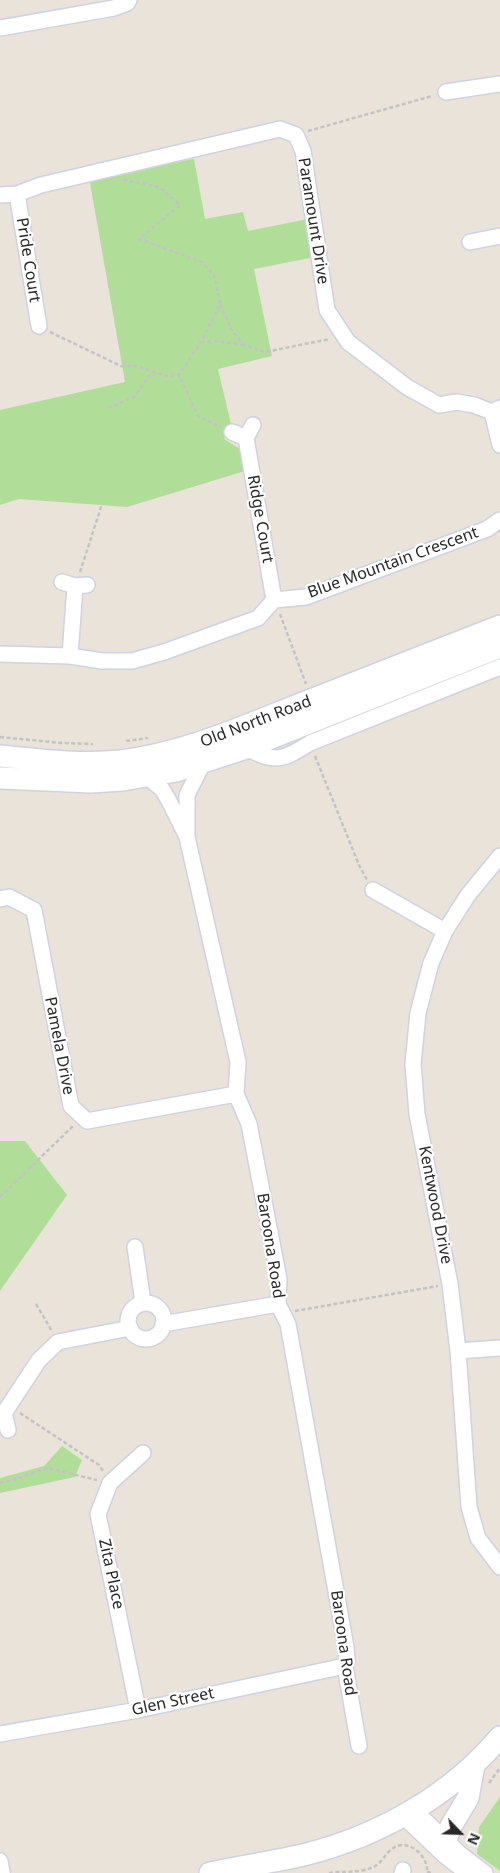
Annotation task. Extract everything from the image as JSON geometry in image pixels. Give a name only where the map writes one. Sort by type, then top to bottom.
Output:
[{"type":"main road","name":"Old North Road","points":[[0,756],[56,762],[92,763],[176,751],[236,731],[500,626]]},
{"type":"main road","name":"Old North Road","points":[[0,778],[91,782],[123,780],[176,771],[246,748],[500,646]]},
{"type":"main road","points":[[210,1873],[315,1852],[375,1831],[408,1813],[474,1765],[500,1737]]},
{"type":"main road","points":[[446,1840],[451,1826],[468,1798],[474,1765]]},
{"type":"street","points":[[0,28],[114,8],[130,0]]},
{"type":"street","points":[[446,92],[500,84]]},
{"type":"street","name":"Paramount Drive","points":[[0,195],[17,194],[41,186],[280,129],[296,135],[303,151],[327,310],[348,342],[407,387],[439,405],[457,402],[496,410]]},
{"type":"street","name":"Pride Court","points":[[17,194],[39,326]]},
{"type":"street","points":[[470,242],[500,236]]},
{"type":"street","points":[[496,410],[500,445]]},
{"type":"street","name":"Ridge Court","points":[[244,432],[274,600]]},
{"type":"street","name":"Blue Mountain Crescent","points":[[274,600],[306,597],[486,529],[500,520]]},
{"type":"street","points":[[70,656],[75,584]]},
{"type":"street","points":[[0,654],[70,656],[102,661],[132,661],[258,618],[274,600]]},
{"type":"street","name":"Old North Road","points":[[246,748],[271,759],[293,753],[310,743],[500,667]]},
{"type":"street","name":"Baroona Road","points":[[187,837],[188,795],[204,763]]},
{"type":"street","name":"Baroona Road","points":[[146,776],[162,789],[187,837],[238,1062],[236,1094],[249,1124],[279,1279],[281,1308],[288,1324],[346,1647],[347,1661],[344,1666],[359,1746]]},
{"type":"street","name":"Kentwood Drive","points":[[500,856],[468,895],[445,931],[430,963],[418,1013],[413,1064],[417,1114],[450,1284],[458,1351],[469,1506],[478,1538],[500,1567]]},
{"type":"street","points":[[373,890],[445,931]]},
{"type":"street","name":"Pamela Drive","points":[[0,899],[9,897],[34,910],[71,1106],[87,1121],[236,1094]]},
{"type":"street","points":[[135,1247],[142,1302]]},
{"type":"street","points":[[142,1302],[157,1305],[164,1317],[161,1331],[150,1339],[136,1336],[128,1324],[131,1310],[142,1302]]},
{"type":"street","points":[[163,1324],[281,1308]]},
{"type":"street","points":[[8,1430],[4,1411],[39,1360],[58,1342],[130,1328]]},
{"type":"street","points":[[458,1351],[500,1348]]},
{"type":"street","name":"Zita Place","points":[[138,1710],[98,1514],[110,1483],[143,1453]]},
{"type":"street","name":"Glen Street","points":[[0,1734],[138,1710],[344,1666]]},
{"type":"street","points":[[408,1813],[446,1840],[485,1873]]},
{"type":"street","points":[[408,1813],[444,1855],[467,1873]]},
{"type":"street","points":[[0,1861],[2,1873]]},
{"type":"path","points":[[296,135],[446,92]]},
{"type":"path","points":[[114,168],[115,179],[158,187],[180,205],[139,239],[202,262],[214,275],[220,304],[231,329],[244,345]]},
{"type":"path","points":[[179,375],[201,342],[220,304]]},
{"type":"path","points":[[39,326],[122,366],[136,366],[166,376],[179,375]]},
{"type":"path","points":[[201,342],[217,341],[244,345],[265,352],[344,336]]},
{"type":"path","points":[[108,408],[134,397],[152,372]]},
{"type":"path","points":[[179,375],[198,416],[244,432]]},
{"type":"path","points":[[75,584],[102,504]]},
{"type":"path","points":[[274,600],[306,686]]},
{"type":"path","points":[[118,743],[154,736]]},
{"type":"path","points":[[0,737],[62,743],[100,744]]},
{"type":"path","points":[[310,743],[359,865],[373,890]]},
{"type":"path","points":[[0,1198],[68,1132],[81,1115]]},
{"type":"path","points":[[281,1308],[450,1284]]},
{"type":"path","points":[[36,1304],[58,1342]]},
{"type":"path","points":[[4,1411],[99,1465],[110,1483]]},
{"type":"path","points":[[0,1483],[47,1468],[110,1483]]},
{"type":"path","points":[[489,1783],[500,1768]]},
{"type":"path","points":[[328,1873],[374,1867],[381,1862],[391,1849],[400,1845],[408,1846],[417,1851],[424,1859],[427,1873],[433,1873]]},
{"type":"green space","points":[[194,159],[205,219],[243,212],[248,231],[308,219],[315,257],[254,269],[272,356],[218,369],[231,424],[224,439],[243,451],[245,471],[127,507],[19,499],[0,505],[0,410],[125,382],[89,177]]},
{"type":"green space","points":[[0,1141],[25,1141],[67,1195],[0,1291]]},
{"type":"green space","points":[[62,1446],[82,1460],[75,1477],[0,1493],[0,1478],[44,1466]]},
{"type":"green space","points":[[500,1797],[500,1871],[477,1854],[479,1827]]}]
